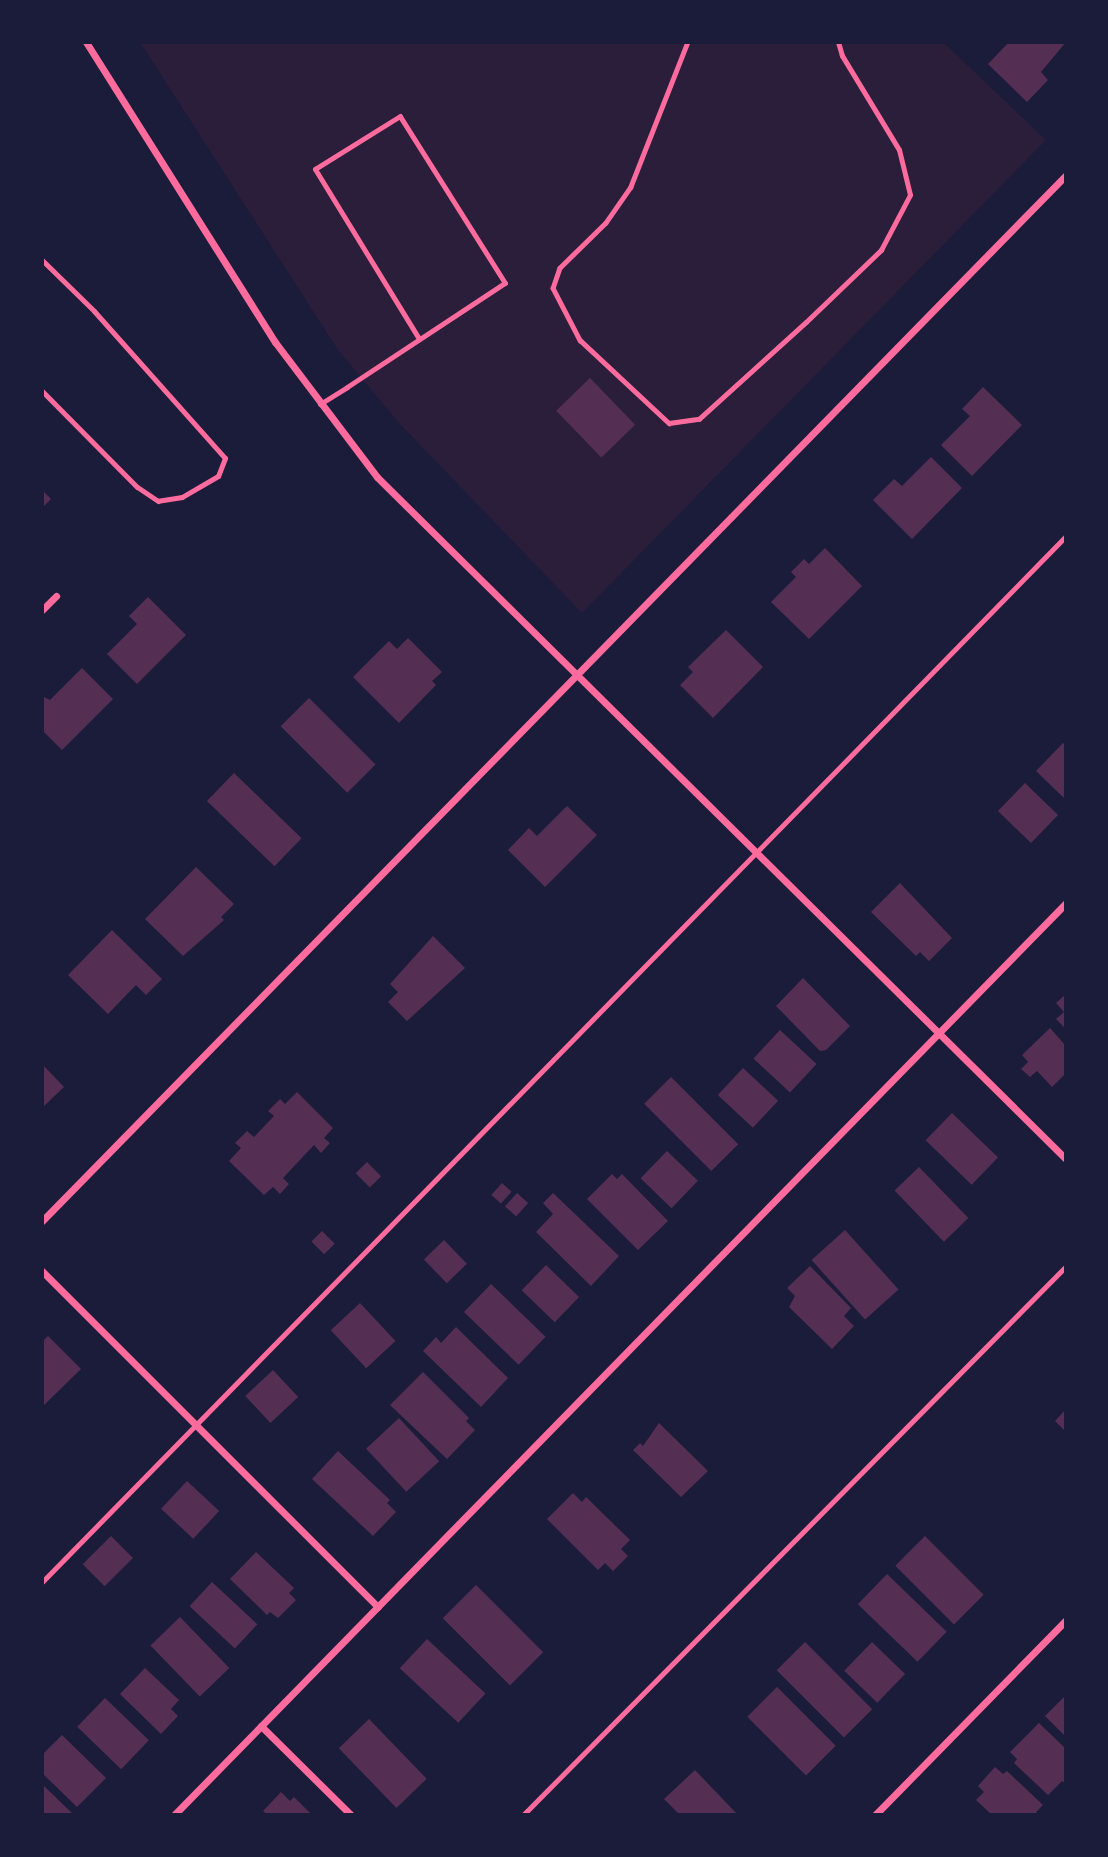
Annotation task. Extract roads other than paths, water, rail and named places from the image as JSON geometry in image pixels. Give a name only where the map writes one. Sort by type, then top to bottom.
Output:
[{"type":"street","points":[[86,42],[275,342],[377,477],[1066,1159]]},
{"type":"street","points":[[42,1221],[579,676],[1066,175]]},
{"type":"street","points":[[42,610],[56,596]]},
{"type":"street","points":[[174,1815],[1066,903]]},
{"type":"street","points":[[42,1271],[379,1607]]},
{"type":"street","points":[[876,1815],[1066,1620]]},
{"type":"street","points":[[261,1726],[351,1815]]},
{"type":"lane","points":[[320,404],[505,283],[400,116],[315,169],[419,339]]},
{"type":"lane","points":[[42,260],[103,321],[225,458],[218,476],[182,497],[158,501],[137,488],[42,391]]},
{"type":"lane","points":[[42,1582],[758,854],[1066,536]]},
{"type":"lane","points":[[523,1815],[1066,1266]]}]
